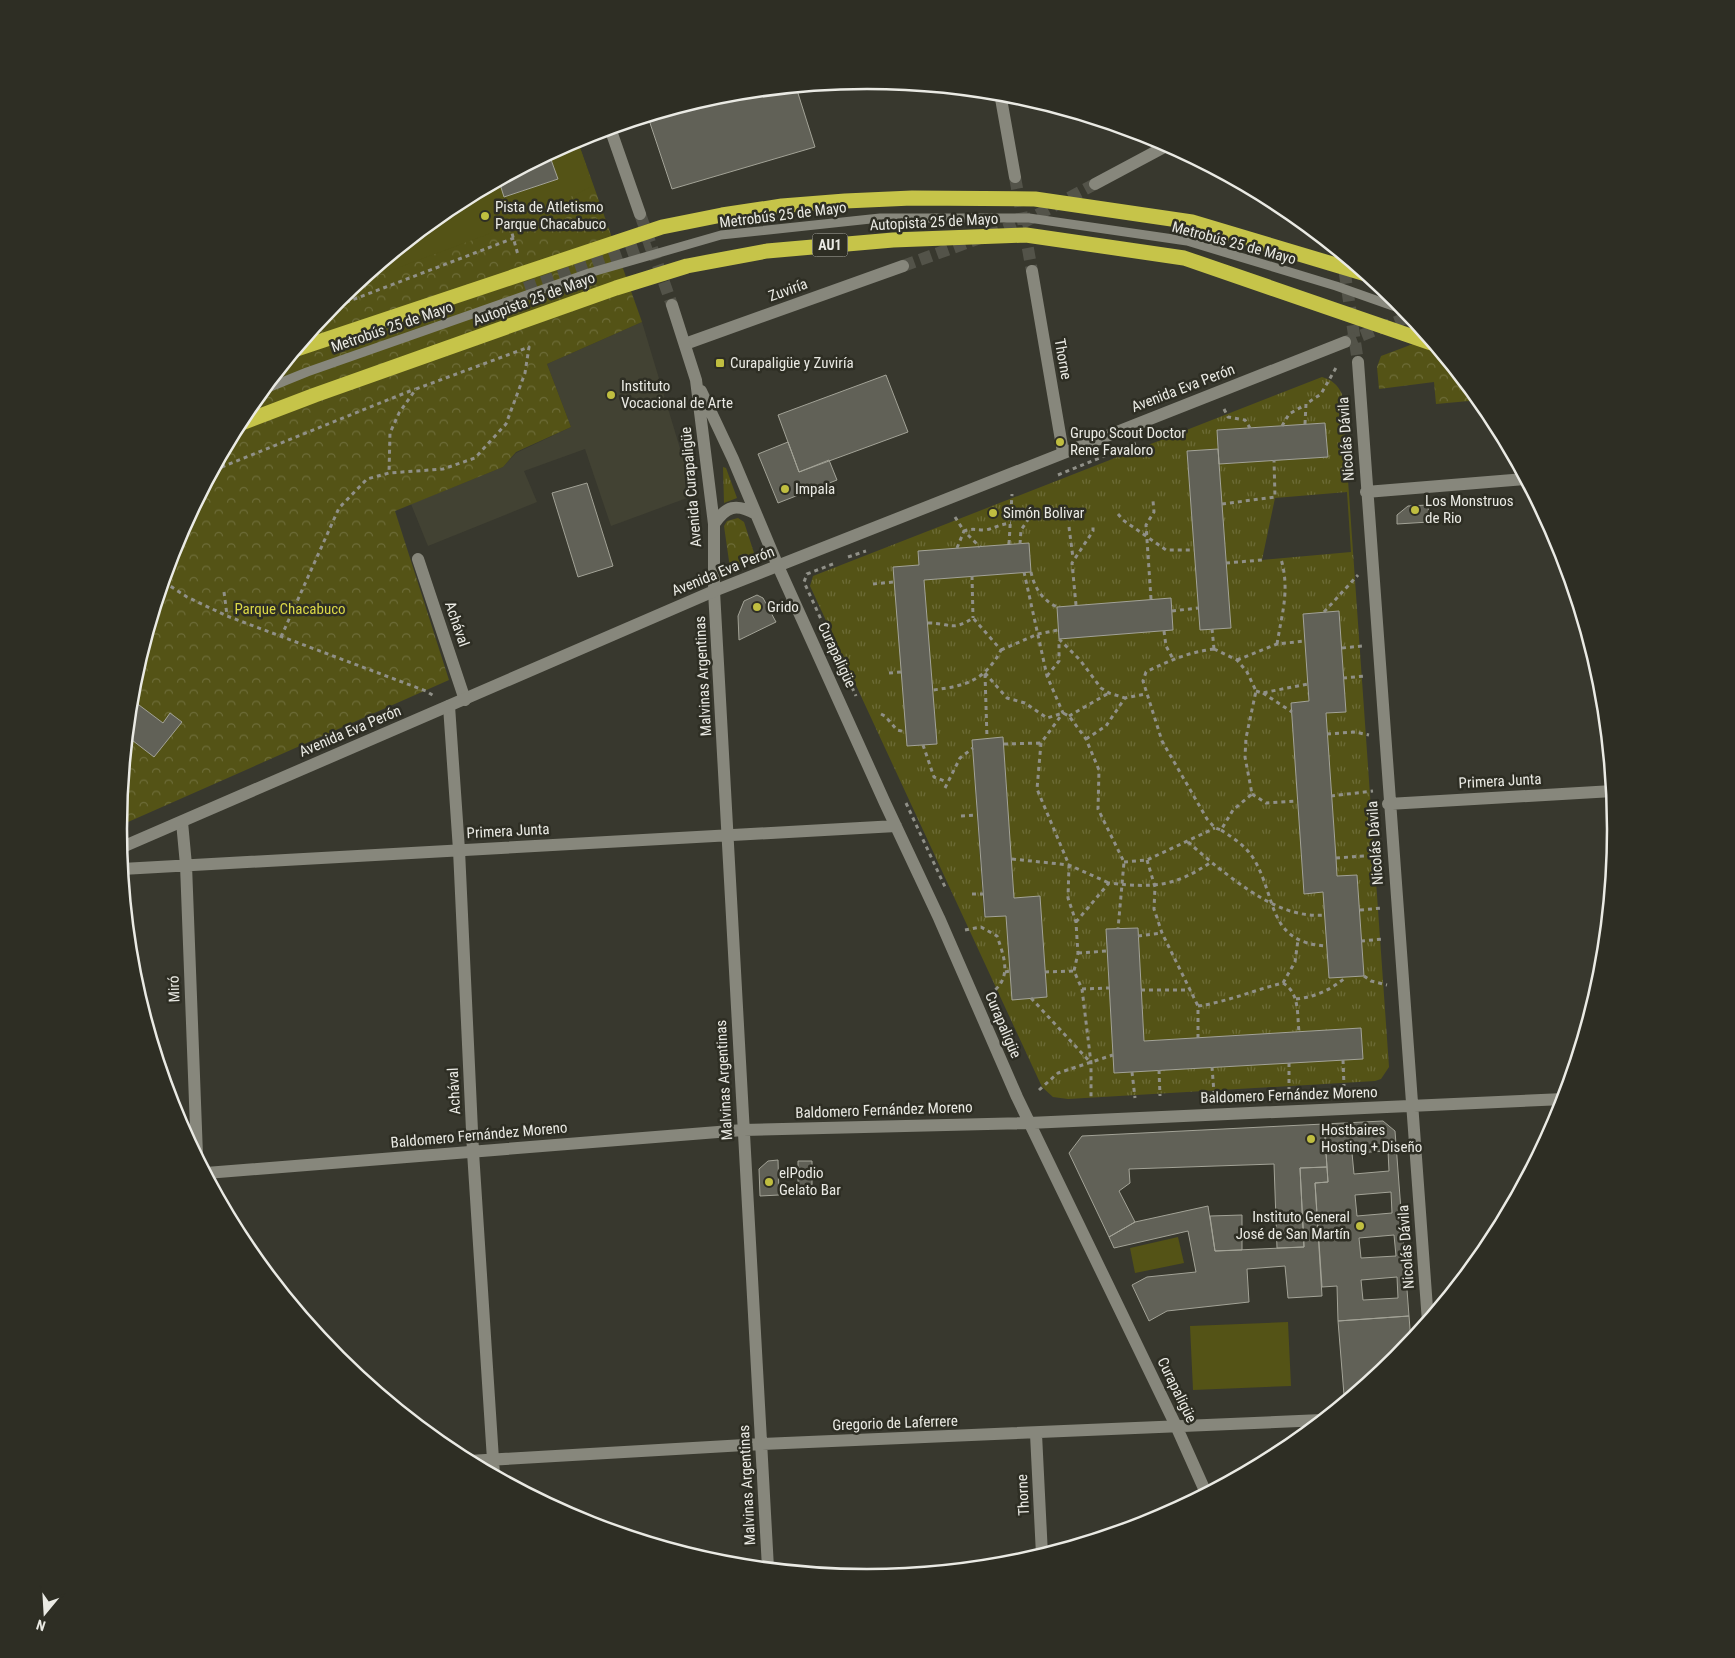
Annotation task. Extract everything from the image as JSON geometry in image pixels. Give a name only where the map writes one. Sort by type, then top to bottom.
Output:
[{"type":"highway","name":"Autopista 25 de Mayo","points":[[307,346],[662,227],[722,214],[836,202],[912,198],[1035,199],[1192,222],[1354,270]]},
{"type":"highway","name":"Autopista 25 de Mayo","points":[[251,420],[597,295],[686,266],[767,251],[893,240],[1026,235],[1184,258],[1423,340]]},
{"type":"street","points":[[1001,101],[1015,177]]},
{"type":"street","points":[[612,135],[640,214]]},
{"type":"street","points":[[1095,184],[1160,149]]},
{"type":"street","name":"Zuviría","points":[[684,344],[902,266]]},
{"type":"street","name":"Thorne","points":[[1032,271],[1063,452]]},
{"type":"street","name":"Avenida Curapaligüe","points":[[672,305],[696,380],[733,459],[778,566]]},
{"type":"street","name":"Avenida Eva Perón","points":[[128,845],[466,700],[714,591],[1345,342]]},
{"type":"street","name":"Nicolás Dávila","points":[[1358,362],[1388,804],[1427,1313]]},
{"type":"street","name":"Avenida Curapaligüe","points":[[696,380],[714,524],[714,591]]},
{"type":"street","points":[[1366,492],[1520,480]]},
{"type":"street","points":[[714,524],[722,513],[733,508],[745,508],[756,514]]},
{"type":"street","name":"Achával","points":[[418,559],[466,700]]},
{"type":"street","name":"Curapaligüe","points":[[778,566],[1029,1123],[1178,1428],[1204,1488]]},
{"type":"street","name":"Malvinas Argentinas","points":[[714,591],[729,835],[743,1130],[768,1562]]},
{"type":"street","name":"Achával","points":[[449,706],[460,850],[473,1152],[494,1468]]},
{"type":"street","name":"Primera Junta","points":[[1388,804],[1606,791]]},
{"type":"street","name":"Miró","points":[[182,822],[186,865],[196,1139]]},
{"type":"street","name":"Primera Junta","points":[[129,869],[896,826]]},
{"type":"street","name":"Baldomero Fernández Moreno","points":[[212,1172],[743,1130],[1029,1123],[1556,1099]]},
{"type":"street","name":"Gregorio de Laferrere","points":[[481,1460],[762,1444],[1178,1428],[1312,1421]]},
{"type":"street","name":"Thorne","points":[[1036,1434],[1042,1548]]},
{"type":"lane","name":"Metrobús 25 de Mayo","points":[[275,384],[589,273],[720,235],[880,218],[1029,218],[1188,241],[1336,286],[1390,305]]},
{"type":"path","points":[[510,226],[518,255]]},
{"type":"path","points":[[349,301],[514,238]]},
{"type":"path","points":[[222,467],[416,389],[530,347],[525,373],[506,424],[475,458],[443,469],[389,473],[367,479],[339,508],[281,637]]},
{"type":"path","points":[[1282,426],[1289,414],[1321,394],[1337,366]]},
{"type":"path","points":[[389,473],[390,433],[399,413],[416,389]]},
{"type":"path","points":[[1305,424],[1306,404]]},
{"type":"path","points":[[1224,409],[1228,417],[1245,420],[1250,428]]},
{"type":"path","points":[[1058,475],[1136,443]]},
{"type":"path","points":[[1222,504],[1275,498],[1274,460]]},
{"type":"path","points":[[1009,544],[1012,494]]},
{"type":"path","points":[[1151,600],[1146,525],[1154,512],[1153,501]]},
{"type":"path","points":[[1020,544],[1021,530],[1036,508]]},
{"type":"path","points":[[1118,514],[1166,550],[1194,550]]},
{"type":"path","points":[[955,517],[964,532],[980,546]]},
{"type":"path","points":[[958,548],[964,532],[970,529],[988,530],[998,524],[1011,523]]},
{"type":"path","points":[[1073,559],[1093,531],[1093,524]]},
{"type":"path","points":[[1069,527],[1076,606]]},
{"type":"path","points":[[848,558],[866,551]]},
{"type":"path","points":[[1277,644],[1286,590],[1286,577],[1280,559]]},
{"type":"path","points":[[1226,563],[1262,560]]},
{"type":"path","points":[[833,564],[807,574],[804,582],[856,696]]},
{"type":"path","points":[[1024,572],[1047,676],[1063,713],[1069,716],[1086,739],[1099,770],[1098,809],[1124,862],[1118,929]]},
{"type":"path","points":[[1031,572],[1038,591],[1050,604],[1057,607]]},
{"type":"path","points":[[1324,612],[1358,575]]},
{"type":"path","points":[[972,576],[973,618],[1001,650]]},
{"type":"path","points":[[873,584],[894,582]]},
{"type":"path","points":[[169,585],[187,597],[227,616],[426,691],[449,706]]},
{"type":"path","points":[[224,592],[227,616]]},
{"type":"path","points":[[1172,611],[1198,608]]},
{"type":"path","points":[[928,623],[942,623],[953,628],[960,627],[973,618]]},
{"type":"path","points":[[1212,629],[1214,650]]},
{"type":"path","points":[[933,690],[963,686],[985,673],[1001,650],[1038,634],[1058,630]]},
{"type":"path","points":[[1164,631],[1166,646],[1173,659]]},
{"type":"path","points":[[1047,676],[1059,661],[1059,639],[1101,688],[1109,694],[1125,698],[1146,694]]},
{"type":"path","points":[[1237,660],[1277,644],[1305,641]]},
{"type":"path","points":[[1342,648],[1363,646]]},
{"type":"path","points":[[1298,801],[1266,802],[1252,794],[1245,757],[1246,738],[1256,691],[1247,672],[1237,660],[1214,650],[1198,651],[1173,659],[1146,672],[1143,680],[1146,694],[1162,741],[1206,819],[1215,828],[1221,830],[1249,852],[1256,863],[1269,901],[1284,930],[1298,939],[1327,946]]},
{"type":"path","points":[[889,673],[901,672]]},
{"type":"path","points":[[985,673],[1007,698],[1025,703],[1047,718],[1063,713]]},
{"type":"path","points":[[985,673],[987,738]]},
{"type":"path","points":[[1343,678],[1365,676]]},
{"type":"path","points":[[1256,691],[1262,692],[1308,684]]},
{"type":"path","points":[[1262,692],[1292,712]]},
{"type":"path","points":[[1069,716],[1109,694]]},
{"type":"path","points":[[1086,739],[1106,726],[1125,698]]},
{"type":"path","points":[[1063,713],[1041,743],[1037,789],[1069,865],[1068,898],[1076,922],[1078,953],[1074,970],[1082,989],[1091,1063],[1091,1100]]},
{"type":"path","points":[[881,714],[897,730],[906,732]]},
{"type":"path","points":[[1327,734],[1355,732],[1368,735]]},
{"type":"path","points":[[1004,744],[1041,743]]},
{"type":"path","points":[[923,745],[934,777],[947,782]]},
{"type":"path","points":[[945,788],[960,758],[973,748]]},
{"type":"path","points":[[1332,796],[1374,791]]},
{"type":"path","points":[[1221,830],[1233,810],[1252,794]]},
{"type":"path","points":[[906,803],[946,889]]},
{"type":"path","points":[[961,816],[977,816]]},
{"type":"path","points":[[1124,862],[1147,860],[1215,828]]},
{"type":"path","points":[[1188,842],[1243,887],[1269,901],[1288,911],[1313,916],[1325,915]]},
{"type":"path","points":[[1336,858],[1377,855]]},
{"type":"path","points":[[1012,859],[1069,865],[1110,883],[1155,887],[1192,875],[1211,862]]},
{"type":"path","points":[[1147,860],[1155,887],[1154,909],[1162,934],[1198,1006],[1198,1038]]},
{"type":"path","points":[[1076,922],[1110,883]]},
{"type":"path","points":[[972,894],[983,894]]},
{"type":"path","points":[[1360,910],[1382,908]]},
{"type":"path","points":[[965,930],[981,927],[996,936],[1003,955],[1005,972],[1002,983],[995,990]]},
{"type":"path","points":[[1138,936],[1162,934]]},
{"type":"path","points":[[1198,1006],[1215,1004],[1255,990],[1283,983],[1295,962],[1298,939]]},
{"type":"path","points":[[1362,941],[1384,939]]},
{"type":"path","points":[[1078,953],[1107,951]]},
{"type":"path","points":[[1045,972],[1074,970]]},
{"type":"path","points":[[1005,972],[1010,972]]},
{"type":"path","points":[[1364,976],[1372,981],[1387,985]]},
{"type":"path","points":[[1296,999],[1311,997],[1335,987],[1346,977]]},
{"type":"path","points":[[1283,983],[1294,993],[1296,999],[1299,1032]]},
{"type":"path","points":[[1082,989],[1109,988]]},
{"type":"path","points":[[1141,990],[1191,990]]},
{"type":"path","points":[[1031,998],[1091,1063]]},
{"type":"path","points":[[1039,1090],[1058,1073],[1113,1055]]},
{"type":"path","points":[[1343,1060],[1344,1086]]},
{"type":"path","points":[[1289,1063],[1289,1089]]},
{"type":"path","points":[[1212,1067],[1214,1093]]},
{"type":"path","points":[[1159,1070],[1160,1096]]},
{"type":"path","points":[[1132,1072],[1134,1098]]},
{"type":"shaded area","name":"Instituto Vocacional de Arte","points":[[642,322],[685,465],[687,498],[611,526],[585,449],[524,471],[537,502],[428,546],[411,504],[503,467],[516,453],[571,427],[547,364]]},
{"type":"green space","name":"Parque Chacabuco","points":[[580,147],[642,322],[547,364],[571,427],[516,452],[503,467],[395,511],[449,680],[127,822],[134,732],[141,685],[152,637],[184,546],[204,502],[226,459],[252,418],[280,378],[311,341],[379,272],[456,214],[497,188]]},
{"type":"green space","name":"Pista de Atletismo Parque Chacabuco","points":[[580,147],[593,186],[510,226],[374,277],[417,242],[497,188]]},
{"type":"green space","points":[[1423,340],[1455,378],[1471,401],[1436,404],[1434,382],[1379,389],[1377,367],[1381,356]]},
{"type":"green space","points":[[1322,377],[1334,383],[1342,394],[1389,1067],[1381,1079],[1375,1081],[1068,1099],[1053,1097],[1042,1087],[810,586],[813,576]],"holes":[[[1325,423],[1328,457],[1219,464],[1231,628],[1200,630],[1187,451],[1218,449],[1217,430]],[[1347,492],[1351,552],[1262,560],[1275,498]],[[1029,543],[1031,572],[924,580],[937,744],[908,746],[919,565],[918,552]],[[1171,598],[1173,630],[1059,639],[1057,607]],[[1339,611],[1346,712],[1326,713],[1337,876],[1357,875],[1364,975],[1329,978],[1323,892],[1304,893],[1291,703],[1309,701],[1303,614]],[[1003,738],[1014,898],[1040,897],[1047,997],[1012,999],[1006,916],[984,917],[972,740]],[[1138,928],[1144,1041],[1361,1028],[1363,1058],[1114,1073],[1106,930]]]},
{"type":"green space","points":[[723,467],[726,468],[737,498],[724,503]]},
{"type":"green space","points":[[738,518],[744,522],[755,556],[753,560],[730,568],[724,526],[727,521]]},
{"type":"green space","points":[[1178,1237],[1184,1263],[1135,1273],[1130,1248]]},
{"type":"green space","points":[[1288,1322],[1291,1386],[1193,1390],[1190,1326]]},
{"type":"building","points":[[798,92],[815,147],[672,189],[650,122],[723,103]]},
{"type":"building","points":[[551,160],[558,179],[504,197],[501,186]]},
{"type":"building","points":[[886,375],[908,432],[799,472],[778,415]]},
{"type":"building","points":[[1325,423],[1328,457],[1219,464],[1217,430]]},
{"type":"building","points":[[788,442],[799,472],[829,460],[837,480],[778,503],[758,454]]},
{"type":"building","points":[[1218,449],[1231,628],[1200,630],[1187,451]]},
{"type":"building","points":[[587,483],[613,566],[578,577],[552,493]]},
{"type":"building","name":"Los Monstruos de Rio","points":[[1428,505],[1429,522],[1397,524],[1397,515],[1408,506]]},
{"type":"building","points":[[1029,543],[1031,572],[924,580],[937,744],[907,746],[893,567],[919,565],[918,551]]},
{"type":"building","points":[[757,595],[763,598],[776,622],[739,640],[738,616],[744,601]]},
{"type":"building","points":[[1171,598],[1173,630],[1059,639],[1057,607]]},
{"type":"building","points":[[1339,611],[1346,712],[1326,713],[1337,876],[1357,875],[1364,976],[1329,978],[1323,892],[1304,894],[1291,703],[1309,701],[1303,614]]},
{"type":"building","points":[[138,704],[163,723],[170,713],[182,722],[154,757],[133,741]]},
{"type":"building","points":[[1003,737],[1014,898],[1040,896],[1047,997],[1012,1000],[1006,916],[985,917],[972,740]]},
{"type":"building","points":[[1138,928],[1144,1041],[1361,1028],[1363,1059],[1114,1073],[1106,929]]},
{"type":"building","name":"Instituto General José de San Martín","points":[[1383,1121],[1395,1131],[1409,1316],[1338,1321],[1337,1286],[1322,1287],[1315,1183],[1328,1182],[1324,1124]],"holes":[[[1388,1151],[1389,1171],[1354,1174],[1352,1153]],[[1391,1192],[1392,1213],[1357,1216],[1355,1195]],[[1394,1235],[1396,1256],[1361,1258],[1359,1238]],[[1397,1277],[1398,1298],[1363,1300],[1361,1280]]]},
{"type":"building","points":[[1324,1124],[1327,1167],[1300,1168],[1304,1247],[1277,1248],[1274,1164],[1129,1169],[1130,1183],[1119,1191],[1135,1222],[1109,1237],[1069,1153],[1082,1136]]},
{"type":"building","name":"elPodio Gelato Bar","points":[[778,1160],[779,1195],[760,1196],[759,1169],[768,1161]]},
{"type":"building","points":[[798,1161],[812,1161],[812,1191],[798,1191]]},
{"type":"building","points":[[1327,1167],[1328,1182],[1315,1183],[1322,1296],[1288,1298],[1285,1266],[1247,1269],[1249,1302],[1167,1311],[1149,1321],[1132,1285],[1147,1277],[1196,1272],[1188,1231],[1114,1248],[1109,1237],[1135,1222],[1208,1206],[1215,1251],[1304,1247],[1300,1168]]},
{"type":"building","points":[[1242,1215],[1242,1250],[1215,1251],[1210,1216]]},
{"type":"building","points":[[1409,1316],[1410,1332],[1356,1386],[1344,1395],[1338,1321]]},
{"type":"tunnel","points":[[1015,177],[1032,271]]},
{"type":"tunnel","points":[[903,266],[1024,222],[1095,184]]},
{"type":"tunnel","points":[[640,214],[672,305]]},
{"type":"tunnel","points":[[525,288],[651,244]]},
{"type":"tunnel","points":[[1343,262],[1358,362]]},
{"type":"tunnel","points":[[1345,342],[1403,319]]},
{"type":"place","name":"Pista de Atletismo Parque Chacabuco","points":[[485,216]]},
{"type":"place","name":"Curapaligüe y Zuviría","points":[[720,363]]},
{"type":"place","name":"Instituto Vocacional de Arte","points":[[611,395]]},
{"type":"place","name":"Grupo Scout Doctor Rene Favaloro","points":[[1060,442]]},
{"type":"place","name":"Impala","points":[[785,489]]},
{"type":"place","name":"Los Monstruos de Rio","points":[[1415,510]]},
{"type":"place","name":"Simón Bolivar","points":[[993,513]]},
{"type":"place","name":"Grido","points":[[757,607]]},
{"type":"place","name":"Hostbaires Hosting + Diseño","points":[[1311,1139]]},
{"type":"place","name":"elPodio Gelato Bar","points":[[769,1182]]},
{"type":"place","name":"Instituto General José de San Martín","points":[[1360,1226]]}]
